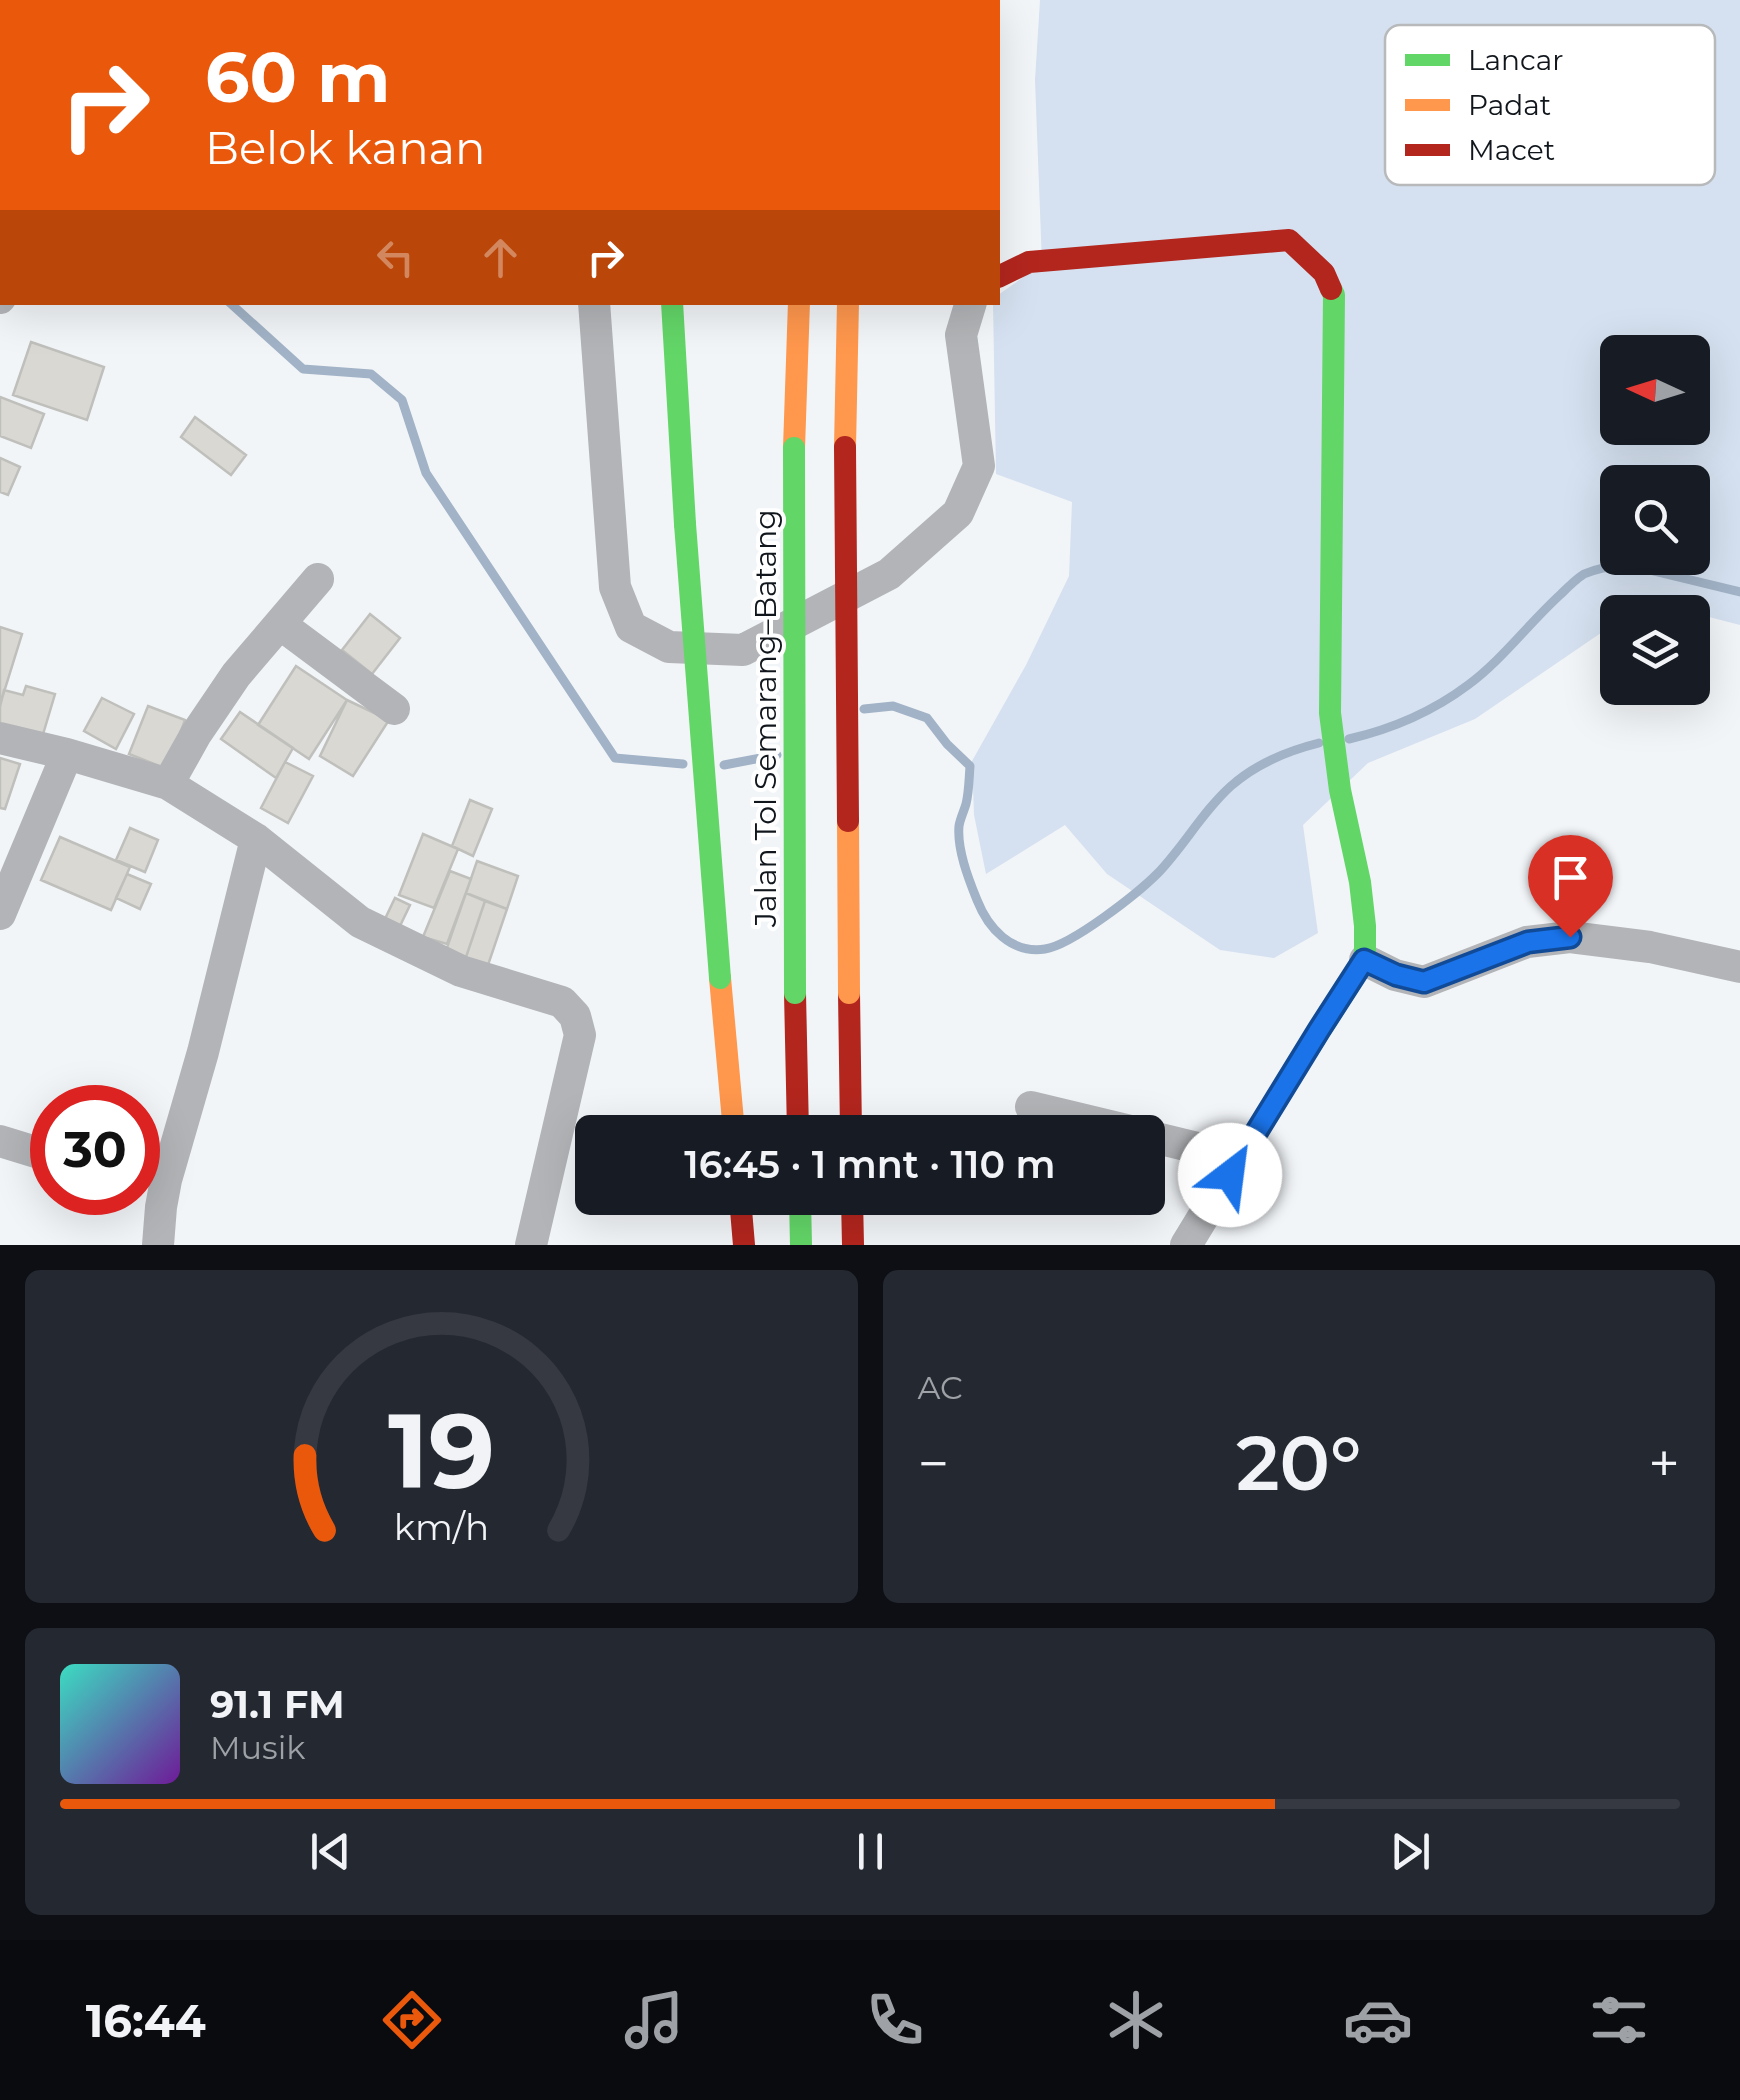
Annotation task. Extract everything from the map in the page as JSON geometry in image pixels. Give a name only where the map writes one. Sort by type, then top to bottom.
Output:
[{"type":"main road","points":[[1000,276],[1028,262],[1288,240],[1324,273],[1334,295],[1330,713],[1340,790],[1360,882],[1366,926],[1364,960],[1239,1158]]},
{"type":"main road","points":[[672,305],[732,1115]]},
{"type":"main road","name":"Jalan Tol Semarang–Batang","points":[[798,1115],[794,448],[799,305]]},
{"type":"main road","points":[[848,305],[845,447],[851,1115]]},
{"type":"main road","points":[[741,1215],[744,1245]]},
{"type":"main road","points":[[800,1215],[801,1245]]},
{"type":"main road","points":[[852,1215],[853,1245]]},
{"type":"street","points":[[594,305],[615,586],[631,627],[668,647],[743,650],[889,574],[958,513],[979,466],[961,335],[970,305]]},
{"type":"street","points":[[168,784],[236,675],[318,579]]},
{"type":"street","points":[[280,624],[394,709]]},
{"type":"street","points":[[0,738],[168,784],[256,838],[360,922],[462,972],[562,1002],[575,1016],[580,1035],[531,1245]]},
{"type":"street","points":[[0,914],[67,754]]},
{"type":"street","points":[[160,1157],[203,1052],[256,838]]},
{"type":"street","points":[[1364,960],[1396,975],[1424,982],[1528,942],[1570,937],[1650,947],[1740,967]]},
{"type":"street","points":[[1032,1107],[1065,1115]]},
{"type":"street","points":[[1165,1140],[1239,1158],[1186,1245]]},
{"type":"street","points":[[0,1141],[30,1150]]},
{"type":"street","points":[[158,1245],[160,1204]]},
{"type":"shaded area","points":[[1040,0],[1740,0],[1740,625],[1710,617],[1710,595],[1600,595],[1600,634],[1475,719],[1368,763],[1303,825],[1318,933],[1274,958],[1220,950],[1107,874],[1065,825],[986,874],[974,815],[972,761],[1026,665],[1069,576],[1072,502],[996,474],[993,305],[1000,305],[1000,294],[1042,264],[1035,80]]},
{"type":"building","points":[[31,342],[104,367],[87,420],[13,395]]},
{"type":"building","points":[[0,397],[44,414],[31,448],[0,436]]},
{"type":"building","points":[[195,417],[246,455],[231,475],[181,437]]},
{"type":"building","points":[[0,458],[20,467],[8,495],[0,492]]},
{"type":"building","points":[[370,614],[400,638],[372,674],[342,650]]},
{"type":"building","points":[[0,627],[22,634],[0,705]]},
{"type":"building","points":[[296,666],[347,700],[309,759],[258,725]]},
{"type":"building","points":[[26,686],[55,694],[41,741],[0,730],[4,690],[23,695]]},
{"type":"building","points":[[102,698],[134,714],[116,749],[84,731]]},
{"type":"building","points":[[347,700],[389,720],[353,776],[320,756]]},
{"type":"building","points":[[148,706],[185,720],[167,769],[129,754]]},
{"type":"building","points":[[240,712],[293,748],[276,778],[221,739]]},
{"type":"building","points":[[0,758],[20,764],[5,809],[0,808]]},
{"type":"building","points":[[285,762],[313,776],[288,823],[261,808]]},
{"type":"building","points":[[470,800],[492,809],[473,856],[452,846]]},
{"type":"building","points":[[130,828],[158,840],[145,872],[116,860]]},
{"type":"building","points":[[423,834],[458,849],[434,908],[399,895]]},
{"type":"building","points":[[60,837],[130,867],[111,910],[41,880]]},
{"type":"building","points":[[477,861],[518,876],[507,909],[466,893]]},
{"type":"building","points":[[450,871],[471,879],[447,944],[423,937]]},
{"type":"building","points":[[127,874],[151,884],[140,909],[116,898]]},
{"type":"building","points":[[466,893],[485,901],[464,963],[444,956]]},
{"type":"building","points":[[395,898],[410,905],[399,928],[384,921]]},
{"type":"building","points":[[485,901],[507,909],[486,971],[464,963]]},
{"type":"waterway","points":[[232,305],[303,369],[371,374],[402,400],[426,473],[615,758],[683,764]]},
{"type":"waterway","points":[[1349,739],[1411,718],[1454,695],[1492,664],[1584,574],[1610,567],[1637,567],[1740,592]]},
{"type":"waterway","points":[[864,709],[893,706],[927,718],[970,766],[959,826],[967,873],[994,929],[1011,943],[1033,949],[1045,949],[1071,938],[1135,893],[1158,873],[1211,806],[1241,778],[1273,759],[1319,743]]},
{"type":"waterway","points":[[724,765],[777,755]]},
{"type":"traffic: fast","points":[[1239,1158],[1365,960],[1360,882],[1340,790],[1330,713],[1334,295],[1331,289]]},
{"type":"traffic: fast","points":[[672,305],[685,524]]},
{"type":"traffic: fast","points":[[794,448],[795,993]]},
{"type":"traffic: fast","points":[[685,524],[720,978]]},
{"type":"traffic: fast","points":[[800,1215],[801,1245]]},
{"type":"traffic: slow","points":[[794,448],[799,305]]},
{"type":"traffic: slow","points":[[845,447],[848,305]]},
{"type":"traffic: slow","points":[[848,821],[849,993]]},
{"type":"traffic: slow","points":[[720,978],[732,1115]]},
{"type":"traffic: jam","points":[[1000,276],[1029,262],[1289,240],[1324,273],[1331,289]]},
{"type":"traffic: jam","points":[[845,447],[848,821]]},
{"type":"traffic: jam","points":[[795,993],[798,1115]]},
{"type":"traffic: jam","points":[[849,993],[851,1115]]},
{"type":"traffic: jam","points":[[741,1215],[744,1245]]},
{"type":"traffic: jam","points":[[852,1215],[853,1245]]},
{"type":"route","points":[[1230,1175],[1364,960],[1396,975],[1424,982],[1528,942],[1570,937]]}]
